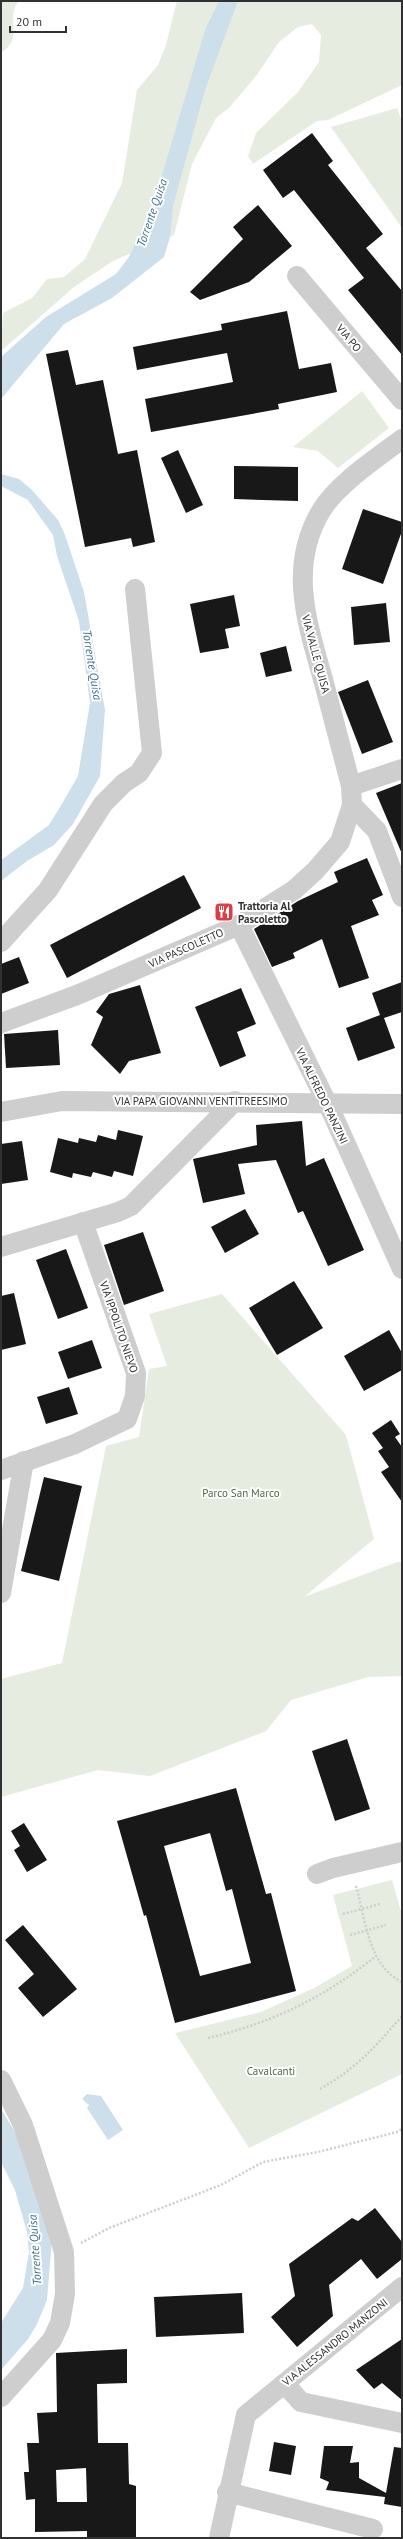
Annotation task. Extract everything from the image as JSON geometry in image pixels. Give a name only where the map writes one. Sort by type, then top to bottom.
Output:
[{"type":"street","name":"VIA PO","points":[[297,276],[402,400]]},
{"type":"street","name":"VIA VALLE QUISA","points":[[352,795],[304,611],[302,574],[308,541],[322,510],[352,477],[402,439]]},
{"type":"street","points":[[1,942],[48,890],[103,804],[124,782],[139,773],[152,753],[135,589]]},
{"type":"street","points":[[402,768],[352,795],[377,831],[402,897]]},
{"type":"street","name":"VIA PASCOLETTO","points":[[1,1023],[77,995],[239,925],[294,890],[315,871],[340,842],[352,795]]},
{"type":"street","name":"VIA ALFREDO PANZINI","points":[[239,925],[326,1102],[402,1268]]},
{"type":"street","name":"VIA PAPA GIOVANNI VENTITREESIMO","points":[[1,1112],[62,1101],[235,1101],[402,1104]]},
{"type":"street","points":[[1,1246],[118,1212],[131,1206],[235,1101]]},
{"type":"street","name":"VIA IPPOLITO NIEVO","points":[[1,1470],[75,1444],[127,1419],[136,1396],[136,1372],[82,1222]]},
{"type":"street","points":[[1,1592],[24,1461]]},
{"type":"street","points":[[317,1874],[333,1868],[402,1852]]},
{"type":"street","points":[[1,2080],[23,2125],[64,2252],[65,2294],[60,2323],[47,2346],[1,2396]]},
{"type":"street","name":"VIA ALESSANDRO MANZONI","points":[[219,2538],[227,2492],[235,2465],[246,2415],[402,2288]]},
{"type":"street","points":[[285,2384],[301,2402],[402,2423]]},
{"type":"street","points":[[227,2492],[372,2529]]},
{"type":"path","points":[[356,1886],[376,1956],[394,1978],[402,1982]]},
{"type":"path","points":[[343,1914],[380,1904]]},
{"type":"path","points":[[350,1935],[386,1925]]},
{"type":"path","points":[[208,2038],[266,2022],[296,2009],[350,1977],[376,1956]]},
{"type":"path","points":[[320,2089],[347,2073],[372,2050],[402,2016]]},
{"type":"path","points":[[64,2252],[109,2228],[221,2185],[263,2162],[318,2152],[398,2132],[402,2129]]},
{"type":"green space","points":[[1,1],[19,1],[15,7],[12,42],[8,48],[1,52]]},
{"type":"green space","points":[[177,1],[402,1],[402,85],[328,120],[317,121],[253,164],[248,156],[256,133],[298,92],[319,62],[321,35],[312,24],[298,27],[279,42],[256,76],[229,108],[216,118],[192,164],[174,235],[113,261],[74,287],[1,351],[3,313],[32,298],[47,279],[64,277],[85,259],[122,183],[137,90],[158,65],[166,45]]},
{"type":"green space","points":[[397,108],[402,122],[402,228],[331,127]]},
{"type":"green space","points":[[362,391],[389,428],[338,468],[318,451],[293,447]]},
{"type":"green space","name":"Parco San Marco","points":[[222,1294],[346,1435],[374,1539],[304,1597],[397,1562],[402,1562],[402,1676],[368,1677],[291,1700],[266,1731],[150,1776],[98,1770],[1,1797],[1,1679],[62,1663],[106,1446],[139,1437],[149,1369],[167,1366],[149,1314]]},
{"type":"green space","name":"Cavalcanti","points":[[392,1880],[402,1915],[402,2074],[249,2148],[175,2033],[261,2012],[314,1988],[352,1966],[333,1895]]},
{"type":"water","name":"Torrente Quisa","points":[[219,1],[238,1],[205,90],[173,206],[170,237],[164,257],[112,298],[64,324],[1,399],[1,357],[46,317],[116,274],[129,257],[152,209],[205,30]]},
{"type":"water","name":"Torrente Quisa","points":[[1,474],[19,479],[32,490],[58,520],[65,535],[84,592],[105,710],[100,776],[73,824],[54,845],[27,861],[1,881],[1,860],[49,825],[78,776],[90,703],[79,621],[57,556],[53,535],[28,500],[1,486]]},
{"type":"water","points":[[87,2094],[101,2096],[123,2130],[108,2140],[87,2108],[89,2105],[82,2099]]},
{"type":"water","name":"Torrente Quisa","points":[[1,2109],[14,2130],[53,2227],[47,2300],[37,2324],[28,2339],[1,2370],[1,2323],[23,2288],[29,2252],[27,2232],[15,2190],[1,2162]]},
{"type":"building","points":[[312,133],[333,161],[328,165],[383,234],[366,248],[402,291],[402,355],[348,290],[364,278],[294,190],[283,198],[263,170]]},
{"type":"building","points":[[258,205],[292,246],[249,282],[200,300],[190,292],[243,239],[233,227]]},
{"type":"building","points":[[287,311],[299,369],[331,363],[337,392],[278,404],[279,409],[151,432],[145,399],[233,382],[227,353],[137,370],[133,347],[222,330],[221,324]]},
{"type":"building","points":[[68,350],[76,385],[103,380],[118,454],[137,450],[155,542],[133,547],[131,538],[85,547],[46,354]]},
{"type":"building","points":[[178,450],[203,505],[186,513],[161,458]]},
{"type":"building","points":[[234,466],[298,467],[298,501],[234,499]]},
{"type":"building","points":[[363,509],[402,522],[402,531],[383,584],[342,569]]},
{"type":"building","points":[[234,595],[240,626],[225,629],[229,648],[200,653],[190,604]]},
{"type":"building","points":[[386,603],[390,642],[354,645],[351,607]]},
{"type":"building","points":[[286,646],[292,671],[266,677],[260,653]]},
{"type":"building","points":[[368,680],[393,742],[362,754],[338,692]]},
{"type":"building","points":[[402,783],[402,854],[376,793]]},
{"type":"building","points":[[367,858],[383,895],[372,900],[379,915],[351,926],[369,978],[339,988],[322,939],[293,953],[295,958],[272,967],[254,929],[298,901],[338,882],[334,872]]},
{"type":"building","points":[[184,875],[201,908],[67,978],[50,945]]},
{"type":"building","points":[[19,957],[29,983],[1,994],[1,964]]},
{"type":"building","points":[[402,982],[402,1012],[384,1018],[395,1048],[358,1061],[346,1028],[380,1015],[372,993]]},
{"type":"building","points":[[140,985],[161,1053],[129,1061],[120,1074],[91,1045],[103,1017],[96,1012],[109,994]]},
{"type":"building","points":[[241,988],[256,1024],[237,1032],[246,1056],[220,1067],[195,1007]]},
{"type":"building","points":[[58,1030],[60,1065],[6,1068],[4,1034]]},
{"type":"building","points":[[302,1121],[306,1166],[324,1158],[364,1250],[328,1266],[303,1211],[298,1213],[276,1160],[238,1164],[245,1194],[203,1203],[193,1159],[257,1145],[256,1125]]},
{"type":"building","points":[[118,1130],[143,1136],[133,1176],[114,1171],[112,1177],[93,1172],[91,1177],[73,1173],[72,1178],[50,1172],[58,1138],[78,1143],[79,1138],[96,1142],[98,1135],[116,1140]]},
{"type":"building","points":[[22,1141],[28,1180],[1,1184],[1,1144]]},
{"type":"building","points":[[245,1209],[259,1234],[225,1253],[211,1227]]},
{"type":"building","points":[[143,1232],[164,1291],[124,1305],[104,1245]]},
{"type":"building","points":[[66,1249],[88,1308],[58,1319],[36,1260]]},
{"type":"building","points":[[294,1281],[323,1328],[277,1355],[249,1308]]},
{"type":"building","points":[[14,1293],[26,1344],[1,1350],[1,1296]]},
{"type":"building","points":[[389,1330],[402,1353],[402,1370],[364,1391],[344,1356]]},
{"type":"building","points":[[92,1340],[102,1368],[68,1379],[58,1352]]},
{"type":"building","points":[[69,1387],[78,1414],[46,1424],[37,1397]]},
{"type":"building","points":[[391,1420],[400,1434],[395,1437],[402,1447],[402,1502],[381,1472],[389,1467],[378,1451],[383,1448],[372,1433]]},
{"type":"building","points":[[44,1477],[82,1486],[59,1581],[21,1571]]},
{"type":"building","points":[[347,1739],[370,1809],[335,1821],[312,1751]]},
{"type":"building","points":[[236,1788],[266,1894],[271,1893],[296,1991],[175,2023],[146,1915],[144,1916],[117,1821]],"holes":[[[210,1833],[226,1891],[232,1889],[251,1963],[200,1976],[164,1846]]]},
{"type":"building","points":[[24,1823],[47,1860],[27,1872],[14,1850],[20,1846],[11,1831]]},
{"type":"building","points":[[23,1925],[77,1989],[43,2017],[18,1988],[34,1974],[5,1940]]},
{"type":"building","points":[[375,2208],[402,2242],[402,2259],[377,2279],[361,2259],[329,2285],[333,2316],[297,2347],[271,2317],[295,2296],[289,2264],[352,2218],[358,2221]]},
{"type":"building","points":[[242,2293],[244,2333],[156,2337],[154,2297]]},
{"type":"building","points":[[402,2339],[402,2400],[382,2383],[374,2389],[356,2370]]},
{"type":"building","points":[[127,2349],[127,2383],[97,2384],[98,2443],[128,2443],[129,2484],[136,2486],[136,2538],[87,2538],[87,2531],[35,2532],[35,2499],[26,2500],[24,2472],[29,2472],[27,2443],[39,2443],[37,2413],[57,2412],[56,2353]],"holes":[[[86,2468],[87,2502],[57,2502],[56,2470]]]},
{"type":"building","points":[[274,2442],[296,2446],[291,2475],[269,2471]]},
{"type":"building","points":[[324,2446],[353,2446],[350,2463],[359,2462],[359,2478],[386,2493],[394,2447],[402,2448],[402,2507],[384,2504],[385,2497],[326,2490],[329,2482],[320,2478]]},
{"type":"place","name":"Trattoria Al Pascoletto","points":[[224,912]]}]
